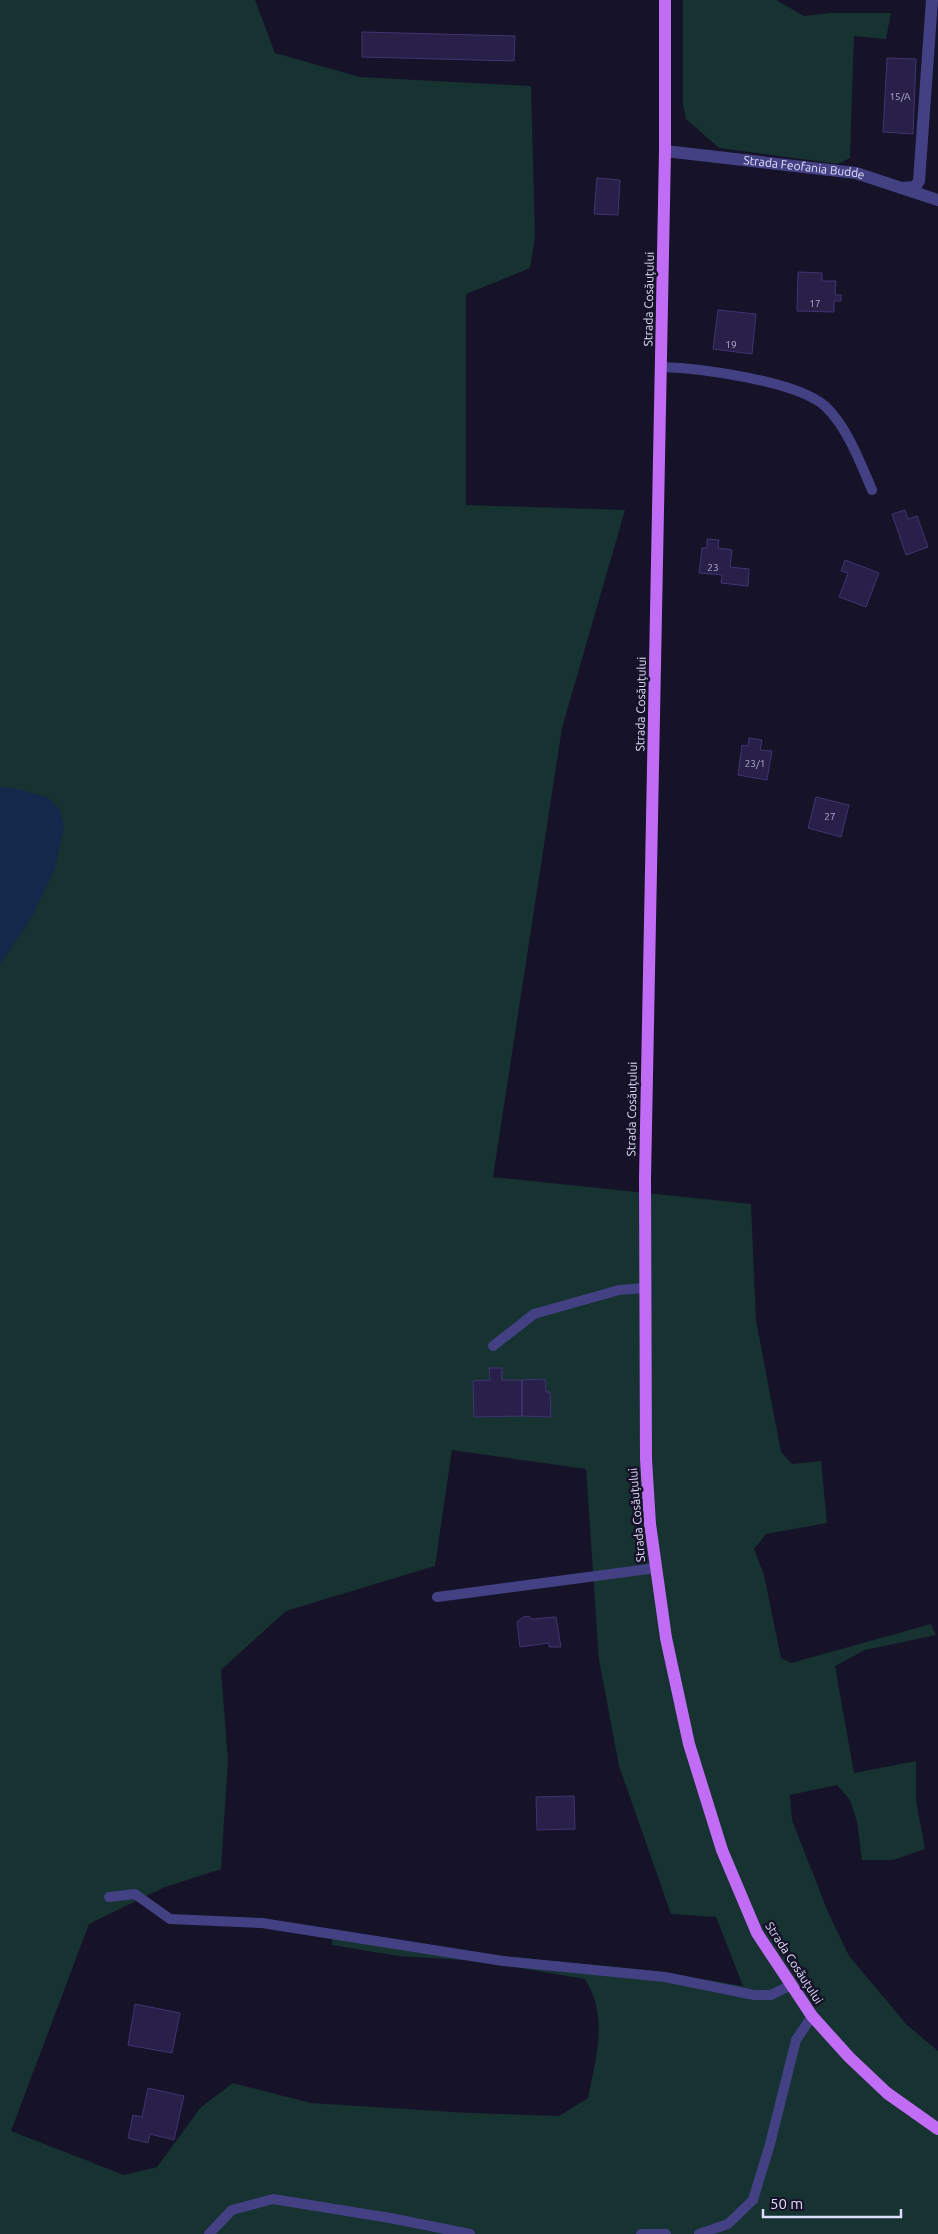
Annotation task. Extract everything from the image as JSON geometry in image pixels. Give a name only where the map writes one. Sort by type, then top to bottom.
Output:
[{"type":"main road","name":"Strada Cosăuțului","points":[[665,0],[665,151],[645,1178],[646,1459],[650,1524],[666,1638],[689,1744],[705,1799],[726,1858],[754,1925],[812,2016],[849,2057],[887,2093],[938,2130]]},
{"type":"street","points":[[899,188],[915,187],[918,181],[932,0]]},
{"type":"street","name":"Strada Feofania Budde","points":[[665,151],[856,173],[938,200]]},
{"type":"lane","points":[[661,367],[728,374],[794,389],[826,407],[851,442],[872,490]]},
{"type":"lane","points":[[493,1346],[534,1314],[619,1290],[644,1288]]},
{"type":"lane","points":[[437,1598],[656,1568]]},
{"type":"lane","points":[[109,1897],[135,1894],[170,1919],[262,1923],[503,1960],[665,1977],[754,1995],[771,1995],[791,1985]]},
{"type":"lane","points":[[699,2234],[728,2224],[753,2200],[770,2144],[796,2040],[812,2016]]},
{"type":"lane","points":[[210,2234],[232,2210],[273,2199],[390,2218],[470,2234]]},
{"type":"lane","points":[[641,2234],[666,2234]]},
{"type":"green space","points":[[0,0],[255,0],[275,53],[360,77],[531,86],[535,237],[530,268],[466,294],[466,505],[625,510],[562,728],[493,1177],[751,1204],[756,1320],[781,1452],[792,1464],[821,1461],[827,1523],[766,1534],[754,1549],[764,1575],[781,1658],[791,1663],[931,1624],[936,1635],[865,1650],[835,1666],[854,1773],[916,1761],[916,1800],[925,1849],[893,1860],[862,1860],[857,1822],[850,1800],[837,1785],[790,1795],[792,1820],[828,1912],[849,1956],[907,2025],[938,2051],[938,2234],[0,2234]],"holes":[[[452,1450],[586,1469],[599,1660],[619,1766],[671,1914],[716,1917],[743,1986],[656,1971],[431,1949],[333,1929],[332,1945],[398,1956],[479,1961],[585,1979],[597,2008],[599,2023],[597,2052],[588,2098],[559,2116],[469,2113],[311,2103],[233,2083],[201,2107],[157,2167],[124,2175],[11,2131],[89,1924],[163,1888],[221,1869],[228,1760],[221,1670],[286,1611],[435,1566]]]},
{"type":"green space","points":[[683,0],[776,0],[804,16],[830,13],[891,13],[886,39],[854,36],[850,158],[838,164],[719,148],[686,119],[683,104]]},
{"type":"water","points":[[0,787],[18,789],[48,798],[60,810],[64,827],[55,868],[33,915],[0,964]]},
{"type":"building","points":[[362,32],[515,36],[514,61],[362,57]]},
{"type":"building","points":[[887,58],[916,59],[913,134],[883,132]]},
{"type":"building","points":[[597,178],[620,180],[618,215],[594,214]]},
{"type":"building","points":[[798,272],[822,273],[822,281],[836,281],[835,295],[841,295],[841,301],[834,301],[834,312],[797,311]]},
{"type":"building","points":[[718,310],[756,314],[752,354],[713,349]]},
{"type":"building","points":[[905,510],[908,519],[917,516],[928,547],[906,555],[892,514]]},
{"type":"building","points":[[707,539],[719,540],[718,548],[732,550],[730,567],[749,569],[748,586],[721,583],[722,575],[699,573],[702,548],[707,548]]},
{"type":"building","points":[[845,560],[879,573],[866,607],[839,597],[848,573],[841,571]]},
{"type":"building","points":[[749,738],[762,740],[760,750],[772,751],[767,780],[738,775],[742,745],[748,746]]},
{"type":"building","points":[[816,797],[849,805],[841,837],[808,828]]},
{"type":"building","points":[[489,1368],[502,1368],[502,1380],[522,1380],[522,1416],[474,1417],[473,1381],[490,1380]]},
{"type":"building","points":[[545,1379],[546,1392],[550,1392],[551,1417],[522,1416],[522,1380]]},
{"type":"building","points":[[529,1616],[531,1619],[556,1617],[561,1647],[549,1647],[549,1643],[520,1647],[517,1622],[523,1617]]},
{"type":"building","points":[[574,1796],[575,1829],[537,1830],[536,1797]]},
{"type":"building","points":[[135,2004],[180,2013],[172,2053],[128,2045]]},
{"type":"building","points":[[148,2088],[184,2096],[174,2140],[150,2134],[148,2143],[128,2138],[133,2115],[142,2117]]}]
